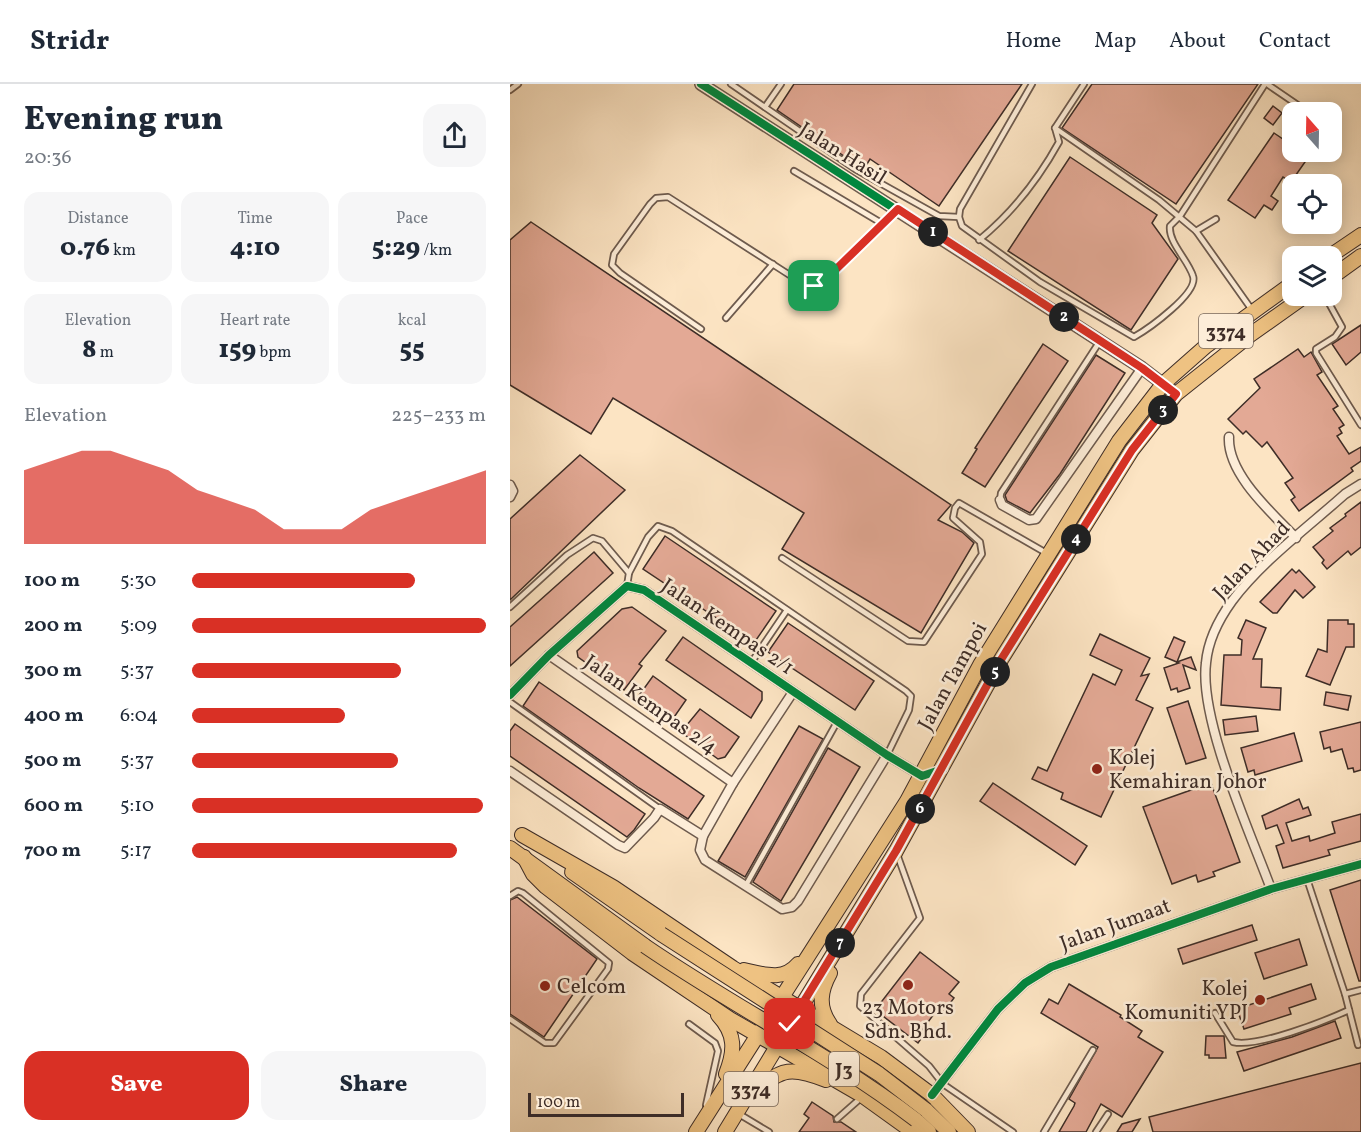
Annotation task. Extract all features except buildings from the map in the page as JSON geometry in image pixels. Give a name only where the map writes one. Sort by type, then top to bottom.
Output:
[{"type":"main road","points":[[1342,248],[1361,235]]},
{"type":"main road","points":[[1342,270],[1361,256]]},
{"type":"main road","name":"Jalan Tampoi","points":[[695,1132],[922,776],[980,665],[1119,441],[1163,384],[1206,346],[1282,291]]},
{"type":"main road","name":"Jalan Tampoi","points":[[724,1132],[896,851],[944,769],[1002,658],[1132,450],[1176,394],[1250,335],[1291,306]]},
{"type":"main road","name":"J3","points":[[510,827],[661,934],[879,1074],[929,1132]]},
{"type":"main road","points":[[522,835],[613,887],[733,968],[881,1058],[932,1095],[968,1132]]},
{"type":"main road","name":"J3","points":[[510,848],[689,976],[871,1085],[918,1121],[949,1132]]},
{"type":"main road","points":[[524,857],[533,874],[579,915],[730,1019],[807,1061],[859,1094]]},
{"type":"main road","points":[[831,1026],[823,1014],[820,1003],[825,982],[856,929],[870,893]]},
{"type":"main road","points":[[733,968],[775,976],[785,975],[794,970],[830,920]]},
{"type":"main road","points":[[730,1019],[747,1016],[760,1006],[763,998],[758,983]]},
{"type":"main road","points":[[705,1003],[729,1028],[734,1041],[729,1066],[718,1096]]},
{"type":"main road","points":[[807,1061],[807,1045],[812,1034],[831,1026]]},
{"type":"main road","points":[[739,1109],[765,1083],[785,1071],[805,1072],[918,1121]]},
{"type":"street","name":"Jalan Hasil","points":[[703,85],[1142,368],[1176,394]]},
{"type":"street","points":[[1000,500],[1002,505],[1029,520],[1036,519],[1142,368]]},
{"type":"street","points":[[1229,437],[1232,460],[1253,492],[1296,538]]},
{"type":"street","name":"Jalan Ahad","points":[[1271,889],[1217,735],[1205,686],[1210,643],[1218,622],[1233,600],[1296,538],[1345,494],[1361,484]]},
{"type":"street","points":[[510,485],[513,492],[510,498]]},
{"type":"street","name":"Jalan Kempas 2/1","points":[[510,695],[549,655],[627,586],[644,590],[837,722],[922,776]]},
{"type":"street","name":"Jalan Kempas 2/4","points":[[549,655],[733,783]]},
{"type":"street","points":[[793,692],[733,783],[703,836],[700,850],[705,860],[782,909],[792,907],[798,901],[887,755]]},
{"type":"street","points":[[922,776],[944,769]]},
{"type":"street","points":[[510,771],[625,848],[660,809],[703,836]]},
{"type":"street","name":"Jalan Jumaat","points":[[932,1095],[943,1084],[998,1009],[1025,983],[1051,967],[1271,889],[1361,864]]},
{"type":"lane","points":[[510,90],[518,84]]},
{"type":"lane","points":[[731,84],[855,169],[939,216],[959,217]]},
{"type":"lane","points":[[765,107],[781,84]]},
{"type":"lane","points":[[1032,84],[960,209],[959,217],[962,226],[1040,282],[1134,337],[1150,329],[1194,284],[1194,277],[1170,230],[1266,84],[1293,102]]},
{"type":"lane","points":[[979,240],[998,225],[1043,171],[1059,142],[1055,128],[1084,84]]},
{"type":"lane","points":[[1055,128],[1180,216],[1196,231],[1253,312]]},
{"type":"lane","points":[[794,171],[883,224]]},
{"type":"lane","points":[[701,329],[612,265],[614,254],[656,198],[668,197],[678,201],[802,283],[814,286],[826,279],[898,209]]},
{"type":"lane","points":[[1196,231],[1216,219]]},
{"type":"lane","points":[[726,318],[773,264]]},
{"type":"lane","points":[[1330,306],[1342,327],[1335,337],[1316,349],[1316,353],[1361,425]]},
{"type":"lane","points":[[1000,500],[1000,493],[1100,341]]},
{"type":"lane","points":[[782,558],[908,641],[924,642],[982,554],[980,542],[953,519],[954,508],[959,503],[1048,554]]},
{"type":"lane","points":[[627,586],[629,573],[648,537],[658,526],[672,531],[911,696],[909,710],[887,755]]},
{"type":"lane","points":[[510,608],[567,555],[592,538],[602,541],[629,573]]},
{"type":"lane","points":[[751,663],[788,610]]},
{"type":"lane","points":[[510,702],[660,809]]},
{"type":"lane","points":[[746,885],[837,722]]},
{"type":"lane","points":[[896,851],[920,918],[861,994],[860,1006],[929,1066],[943,1084],[1013,1132]]},
{"type":"lane","points":[[1307,878],[1349,1010],[1358,1027],[1358,1045]]},
{"type":"lane","points":[[510,896],[518,891],[523,893],[609,963],[608,969],[554,1044],[545,1043],[510,1019]]},
{"type":"lane","points":[[1345,994],[1361,990]]},
{"type":"lane","points":[[1215,1013],[1233,1042],[1239,1044],[1256,1042],[1349,1010]]},
{"type":"lane","points":[[689,1024],[715,1043],[718,1051],[708,1099],[695,1132]]},
{"type":"lane","points":[[1044,1132],[1093,1050]]},
{"type":"lane","points":[[837,1119],[859,1094]]},
{"type":"lane","points":[[739,1109],[769,1132]]},
{"type":"lane","points":[[1096,1132],[1108,1114]]},
{"type":"cycle path","points":[[701,84],[1142,368],[1176,394]]},
{"type":"cycle path","points":[[510,695],[549,655],[627,586],[644,590],[887,755],[922,776],[943,769]]},
{"type":"cycle path","points":[[932,1095],[998,1009],[1025,983],[1051,967],[1271,889],[1361,864]]},
{"type":"place","name":"Kolej Kemahiran Johor","points":[[1097,769]]},
{"type":"place","name":"23 Motors Sdn. Bhd.","points":[[908,985]]},
{"type":"place","name":"Celcom","points":[[545,986]]},
{"type":"place","name":"Kolej Komuniti YPJ","points":[[1260,1000]]},
{"type":"route","points":[[790,1024],[944,769],[1002,658],[1132,450],[1176,394],[1142,368],[898,209],[826,279],[814,286]]}]
